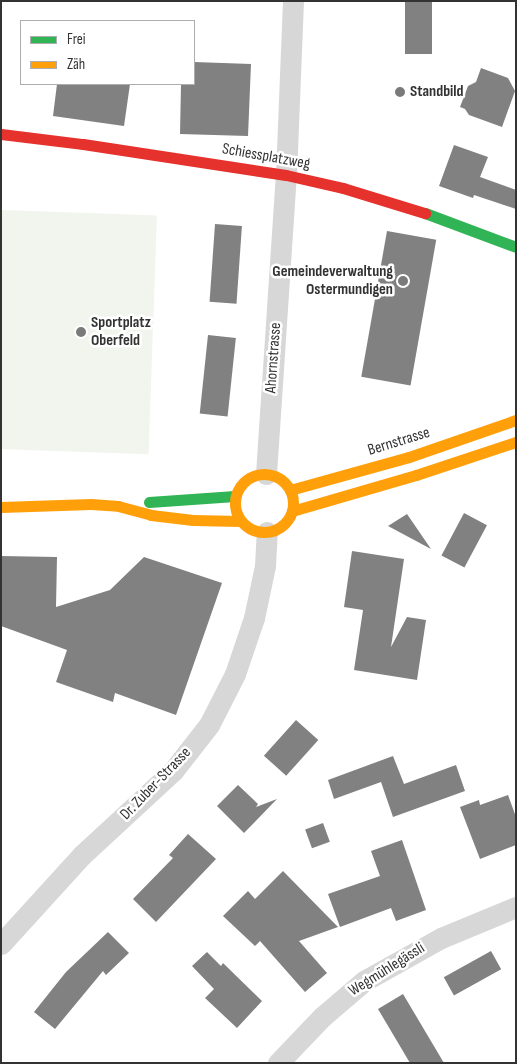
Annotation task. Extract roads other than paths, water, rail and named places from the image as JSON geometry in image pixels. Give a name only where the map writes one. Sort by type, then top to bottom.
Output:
[{"type":"main road","name":"Schiessplatzweg","points":[[1,134],[84,144],[286,175],[379,197],[516,248]]},
{"type":"main road","name":"Bernstrasse","points":[[290,490],[409,457],[516,420]]},
{"type":"main road","points":[[292,511],[416,475],[516,442]]},
{"type":"main road","points":[[266,474],[275,477],[290,490],[293,502],[292,511],[282,526],[267,532],[249,529],[240,521],[235,509],[235,496],[239,488],[250,478],[266,474]]},
{"type":"main road","points":[[1,507],[91,504],[118,506],[235,496]]},
{"type":"main road","points":[[118,506],[151,515],[193,520],[240,521]]},
{"type":"street","name":"Ahornstrasse","points":[[266,474],[286,175],[292,1]]},
{"type":"street","name":"Dr. Zuber-Strasse","points":[[1,944],[82,856],[173,770],[209,725],[235,674],[254,618],[265,566],[267,532]]},
{"type":"street","name":"Wegmühlegässli","points":[[278,1063],[325,1014],[364,981],[441,938],[516,907]]},
{"type":"place","name":"Standbild","points":[[400,92]]},
{"type":"place","name":"Gemeindeverwaltung Ostermundigen","points":[[403,281]]},
{"type":"place","name":"Sportplatz Oberfeld","points":[[81,332]]}]
